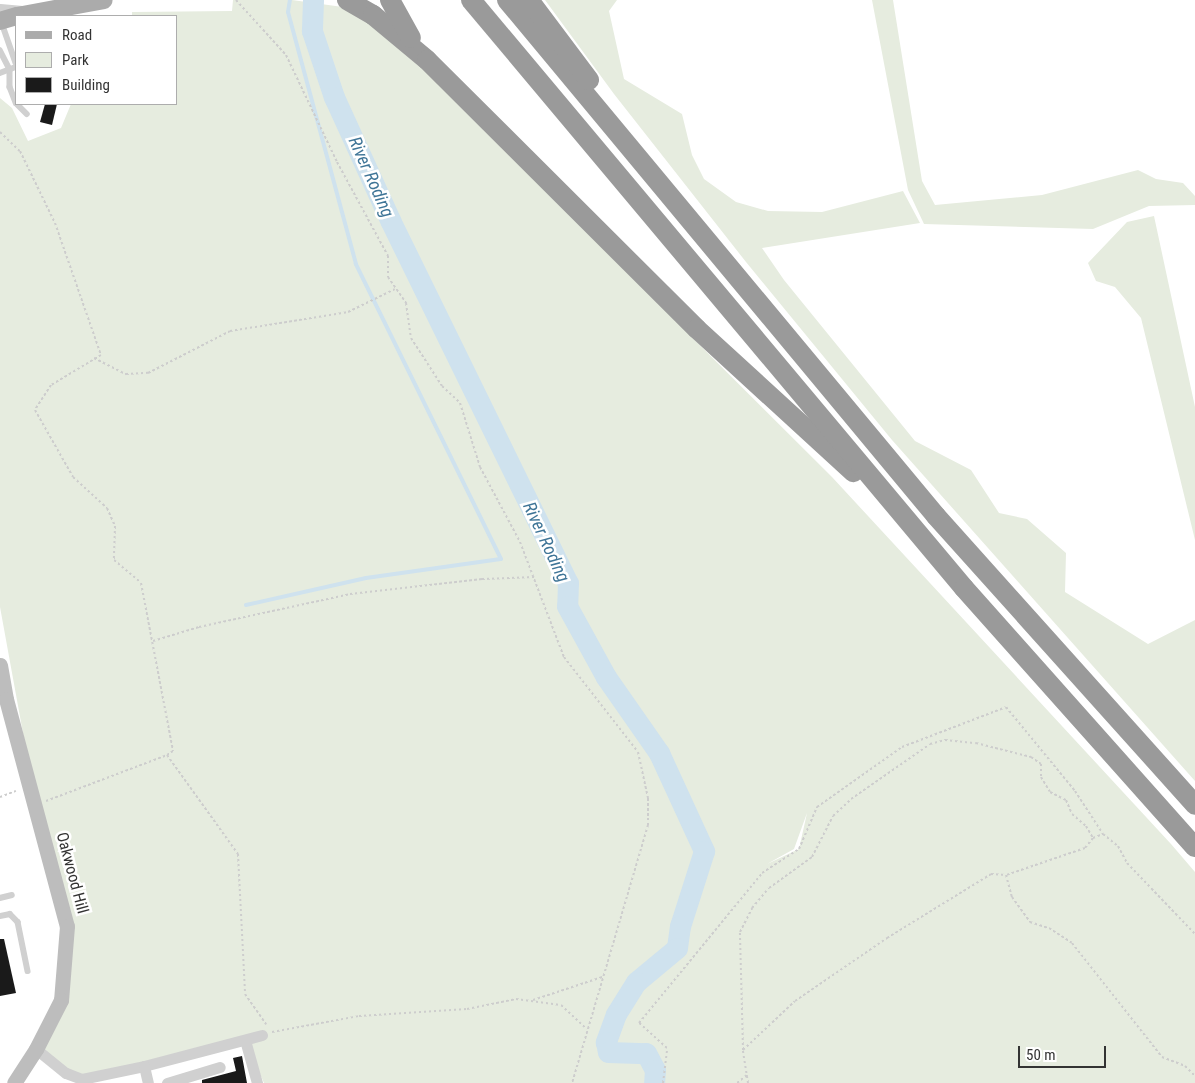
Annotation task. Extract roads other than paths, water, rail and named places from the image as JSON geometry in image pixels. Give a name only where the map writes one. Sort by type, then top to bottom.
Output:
[{"type":"highway","points":[[347,0],[373,15],[427,60],[697,329],[913,528]]},
{"type":"highway","points":[[390,0],[399,22],[427,60]]},
{"type":"highway","points":[[507,0],[936,516],[1195,805]]},
{"type":"highway","points":[[473,2],[913,528],[1195,847]]},
{"type":"highway","points":[[530,2],[586,75],[640,160]]},
{"type":"main road","points":[[17,15],[104,0]]},
{"type":"street","name":"Oakwood Hill","points":[[0,665],[6,699],[67,926],[61,1000],[36,1049],[14,1083]]},
{"type":"street","points":[[36,1049],[66,1073],[82,1078],[144,1066],[262,1035]]},
{"type":"street","points":[[245,1040],[257,1083]]},
{"type":"street","points":[[144,1066],[148,1083]]},
{"type":"street","points":[[167,1083],[220,1067]]},
{"type":"lane","points":[[11,16],[15,54]]},
{"type":"lane","points":[[0,50],[10,70],[10,87],[15,100]]},
{"type":"lane","points":[[0,73],[15,68]]},
{"type":"lane","points":[[18,105],[27,114]]},
{"type":"lane","points":[[0,898],[12,895]]},
{"type":"lane","points":[[0,916],[10,914],[18,922],[28,971]]},
{"type":"waterway","points":[[246,605],[366,578],[501,559],[356,264],[288,12],[290,0]]},
{"type":"waterway","name":"River Roding","points":[[313,0],[312,31],[334,97],[391,222],[568,583],[567,606],[606,677],[659,753],[704,851],[680,926],[677,948],[636,982],[616,1014],[606,1042],[608,1052],[646,1053],[655,1070],[654,1083]]}]
